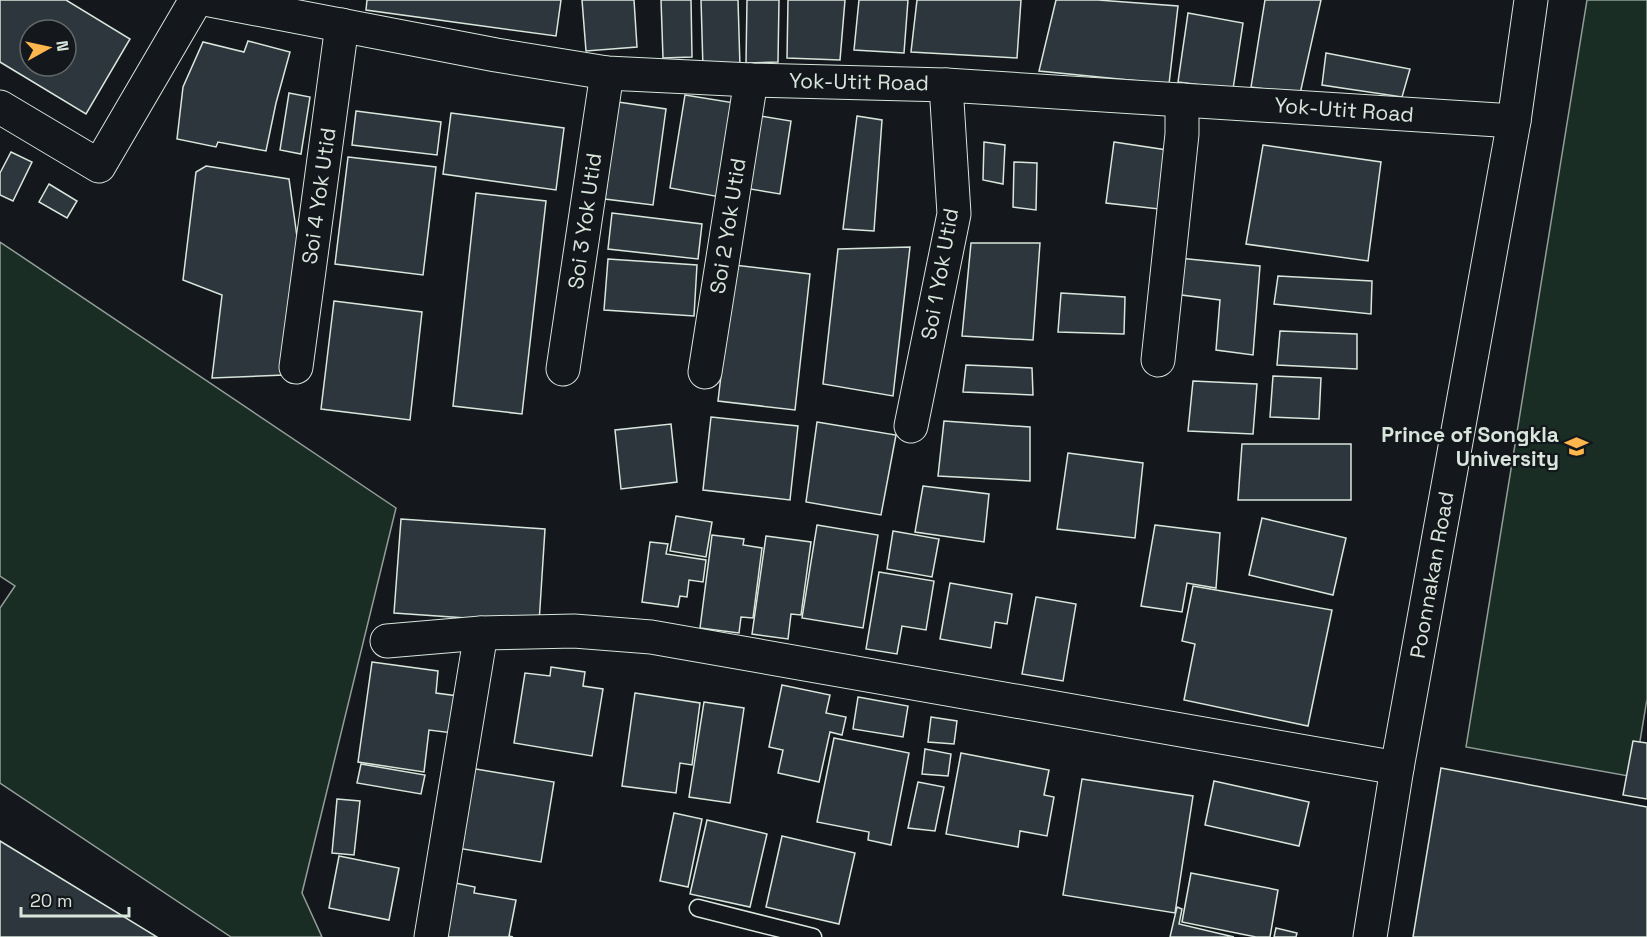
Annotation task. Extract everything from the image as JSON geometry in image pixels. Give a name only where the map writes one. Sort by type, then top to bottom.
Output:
[{"type":"street","points":[[0,107],[99,166],[196,0]]},
{"type":"street","name":"Yok-Utit Road","points":[[210,0],[496,55],[607,73],[751,80],[946,85],[1514,121]]},
{"type":"street","name":"Poonnakan Road","points":[[1370,937],[1397,768],[1514,121],[1531,0]]},
{"type":"street","name":"Soi 4 Yok Utid","points":[[296,367],[342,25]]},
{"type":"street","name":"Soi 3 Yok Utid","points":[[563,369],[607,73]]},
{"type":"street","name":"Soi 2 Yok Utid","points":[[705,372],[751,80]]},
{"type":"street","name":"Soi 1 Yok Utid","points":[[911,426],[954,214],[946,85]]},
{"type":"street","points":[[1158,360],[1182,134],[1182,100]]},
{"type":"street","points":[[387,641],[481,633],[574,631],[651,637],[1397,768]]},
{"type":"street","points":[[431,937],[481,633]]},
{"type":"lane","points":[[698,908],[813,937]]},
{"type":"green space","name":"Prince of Songkla University","points":[[1587,0],[1647,0],[1647,699],[1634,777],[1466,747]]},
{"type":"green space","points":[[0,242],[396,508],[302,893],[322,937],[231,937],[0,783],[0,608],[15,586],[0,576]]},
{"type":"building","points":[[0,0],[66,0],[130,39],[86,114],[26,78],[78,78],[78,18],[18,18],[18,73],[0,62]]},
{"type":"building","points":[[367,0],[561,0],[556,36],[366,10]]},
{"type":"building","points":[[582,0],[634,0],[637,47],[586,51]]},
{"type":"building","points":[[661,0],[691,0],[692,57],[663,58]]},
{"type":"building","points":[[701,0],[738,0],[740,67],[703,68]]},
{"type":"building","points":[[747,0],[779,0],[778,62],[746,63]]},
{"type":"building","points":[[788,0],[845,0],[840,60],[787,58]]},
{"type":"building","points":[[859,0],[908,0],[904,53],[854,50]]},
{"type":"building","points":[[917,0],[1021,0],[1017,58],[911,52]]},
{"type":"building","points":[[1056,0],[1098,0],[1178,6],[1169,84],[1039,71]]},
{"type":"building","points":[[1265,0],[1321,0],[1300,94],[1251,87]]},
{"type":"building","points":[[1188,13],[1243,23],[1233,89],[1178,82]]},
{"type":"building","points":[[248,41],[290,52],[266,151],[218,142],[216,147],[177,139],[183,87],[203,42],[244,52]]},
{"type":"building","points":[[1326,53],[1410,69],[1402,97],[1322,85]]},
{"type":"building","points":[[289,93],[310,97],[301,154],[280,150]]},
{"type":"building","points":[[685,95],[735,103],[720,197],[670,188]]},
{"type":"building","points":[[618,102],[666,109],[653,205],[605,199]]},
{"type":"building","points":[[356,111],[441,122],[437,155],[352,145]]},
{"type":"building","points":[[451,113],[564,128],[556,190],[443,174]]},
{"type":"building","points":[[761,116],[791,121],[780,194],[750,189]]},
{"type":"building","points":[[857,116],[882,120],[874,231],[843,229]]},
{"type":"building","points":[[984,142],[1005,145],[1003,184],[983,180]]},
{"type":"building","points":[[1114,142],[1167,150],[1159,209],[1106,203]]},
{"type":"building","points":[[1263,145],[1381,162],[1368,261],[1246,244]]},
{"type":"building","points":[[11,152],[32,162],[13,201],[0,195],[0,173]]},
{"type":"building","points":[[348,157],[436,167],[423,275],[335,264]]},
{"type":"building","points":[[1014,162],[1037,163],[1036,210],[1013,207]]},
{"type":"building","points":[[206,166],[289,179],[298,244],[284,375],[212,378],[222,295],[183,280],[196,172]]},
{"type":"building","points":[[49,184],[77,201],[67,218],[39,202]]},
{"type":"building","points":[[476,193],[546,201],[522,414],[453,406]]},
{"type":"building","points":[[612,213],[702,224],[698,259],[608,249]]},
{"type":"building","points":[[971,243],[1040,243],[1033,340],[962,336]]},
{"type":"building","points":[[910,247],[893,396],[823,384],[838,249]]},
{"type":"building","points":[[1178,258],[1260,266],[1253,355],[1216,350],[1220,300],[1174,294]]},
{"type":"building","points":[[608,259],[697,265],[694,316],[604,310]]},
{"type":"building","points":[[734,265],[810,274],[795,410],[718,401]]},
{"type":"building","points":[[1278,276],[1372,281],[1371,314],[1274,304]]},
{"type":"building","points":[[1061,293],[1125,297],[1124,334],[1058,332]]},
{"type":"building","points":[[334,301],[422,312],[410,420],[321,409]]},
{"type":"building","points":[[1280,331],[1357,334],[1357,369],[1277,365]]},
{"type":"building","points":[[966,365],[1032,368],[1033,395],[963,392]]},
{"type":"building","points":[[1273,376],[1321,378],[1319,419],[1270,417]]},
{"type":"building","points":[[1193,381],[1257,384],[1253,434],[1188,431]]},
{"type":"building","points":[[711,417],[798,426],[790,500],[703,490]]},
{"type":"building","points":[[944,421],[1030,427],[1030,481],[938,476]]},
{"type":"building","points":[[817,422],[896,435],[881,515],[806,502]]},
{"type":"building","points":[[671,424],[677,482],[621,489],[615,430]]},
{"type":"building","points":[[1242,444],[1351,444],[1351,500],[1238,500]]},
{"type":"building","points":[[1068,453],[1143,463],[1135,538],[1057,529]]},
{"type":"building","points":[[923,486],[989,494],[984,542],[915,532]]},
{"type":"building","points":[[676,516],[712,522],[706,557],[670,551]]},
{"type":"building","points":[[1262,518],[1346,538],[1333,595],[1249,575]]},
{"type":"building","points":[[401,519],[545,529],[539,623],[394,613]]},
{"type":"building","points":[[817,525],[878,535],[863,628],[802,618]]},
{"type":"building","points":[[1155,525],[1220,533],[1216,588],[1187,583],[1182,612],[1141,606]]},
{"type":"building","points":[[893,531],[939,539],[932,577],[887,569]]},
{"type":"building","points":[[712,535],[744,539],[743,545],[762,548],[753,618],[741,617],[739,633],[700,628]]},
{"type":"building","points":[[766,536],[811,542],[801,615],[791,614],[788,639],[752,634]]},
{"type":"building","points":[[650,542],[668,544],[666,554],[706,560],[703,582],[689,580],[687,597],[680,596],[678,607],[642,602]]},
{"type":"building","points":[[879,572],[934,581],[926,630],[902,626],[897,654],[866,649]]},
{"type":"building","points":[[950,583],[1012,594],[1007,624],[995,622],[991,648],[940,639]]},
{"type":"building","points":[[1193,586],[1332,610],[1308,726],[1184,700],[1195,644],[1182,641]]},
{"type":"building","points":[[1036,597],[1076,604],[1063,681],[1022,674]]},
{"type":"building","points":[[372,662],[438,671],[436,693],[458,696],[453,733],[429,730],[424,772],[358,762]]},
{"type":"building","points":[[551,667],[585,672],[583,686],[603,689],[592,756],[514,743],[525,673],[550,676]]},
{"type":"building","points":[[782,685],[830,695],[826,713],[846,717],[842,735],[830,732],[819,782],[778,773],[783,750],[769,747]]},
{"type":"building","points":[[635,693],[700,703],[692,765],[680,763],[676,793],[622,786]]},
{"type":"building","points":[[858,697],[908,706],[903,737],[853,729]]},
{"type":"building","points":[[704,702],[744,708],[730,803],[689,797]]},
{"type":"building","points":[[931,717],[957,721],[954,744],[928,742]]},
{"type":"building","points":[[834,738],[909,753],[891,845],[868,840],[869,832],[817,822]]},
{"type":"building","points":[[1633,741],[1647,743],[1647,799],[1623,795]]},
{"type":"building","points":[[925,749],[951,754],[948,776],[922,774]]},
{"type":"building","points":[[961,753],[1049,770],[1044,795],[1054,797],[1047,836],[1020,831],[1018,847],[946,834]]},
{"type":"building","points":[[361,764],[425,775],[421,794],[357,783]]},
{"type":"building","points":[[464,767],[554,782],[541,862],[451,847]]},
{"type":"building","points":[[1441,768],[1647,807],[1647,937],[1413,937]]},
{"type":"building","points":[[1082,779],[1193,796],[1175,913],[1063,895]]},
{"type":"building","points":[[1214,781],[1309,802],[1299,846],[1205,825]]},
{"type":"building","points":[[918,782],[944,787],[935,831],[908,828]]},
{"type":"building","points":[[337,799],[360,801],[354,855],[332,853]]},
{"type":"building","points":[[674,813],[702,819],[688,887],[660,881]]},
{"type":"building","points":[[707,820],[767,834],[750,907],[690,894]]},
{"type":"building","points":[[782,836],[855,853],[839,924],[766,907]]},
{"type":"building","points":[[0,841],[157,937],[0,937]]},
{"type":"building","points":[[339,856],[399,868],[389,920],[329,908]]},
{"type":"building","points":[[1191,873],[1278,890],[1270,937],[1256,937],[1182,922]]},
{"type":"building","points":[[436,879],[475,887],[474,893],[516,900],[509,936],[513,937],[426,937]]},
{"type":"building","points":[[1177,907],[1182,909],[1179,924],[1234,937],[1170,937]]},
{"type":"building","points":[[1276,928],[1297,933],[1296,937],[1274,937]]},
{"type":"place","name":"Prince of Songkla University","points":[[1577,447]]}]
